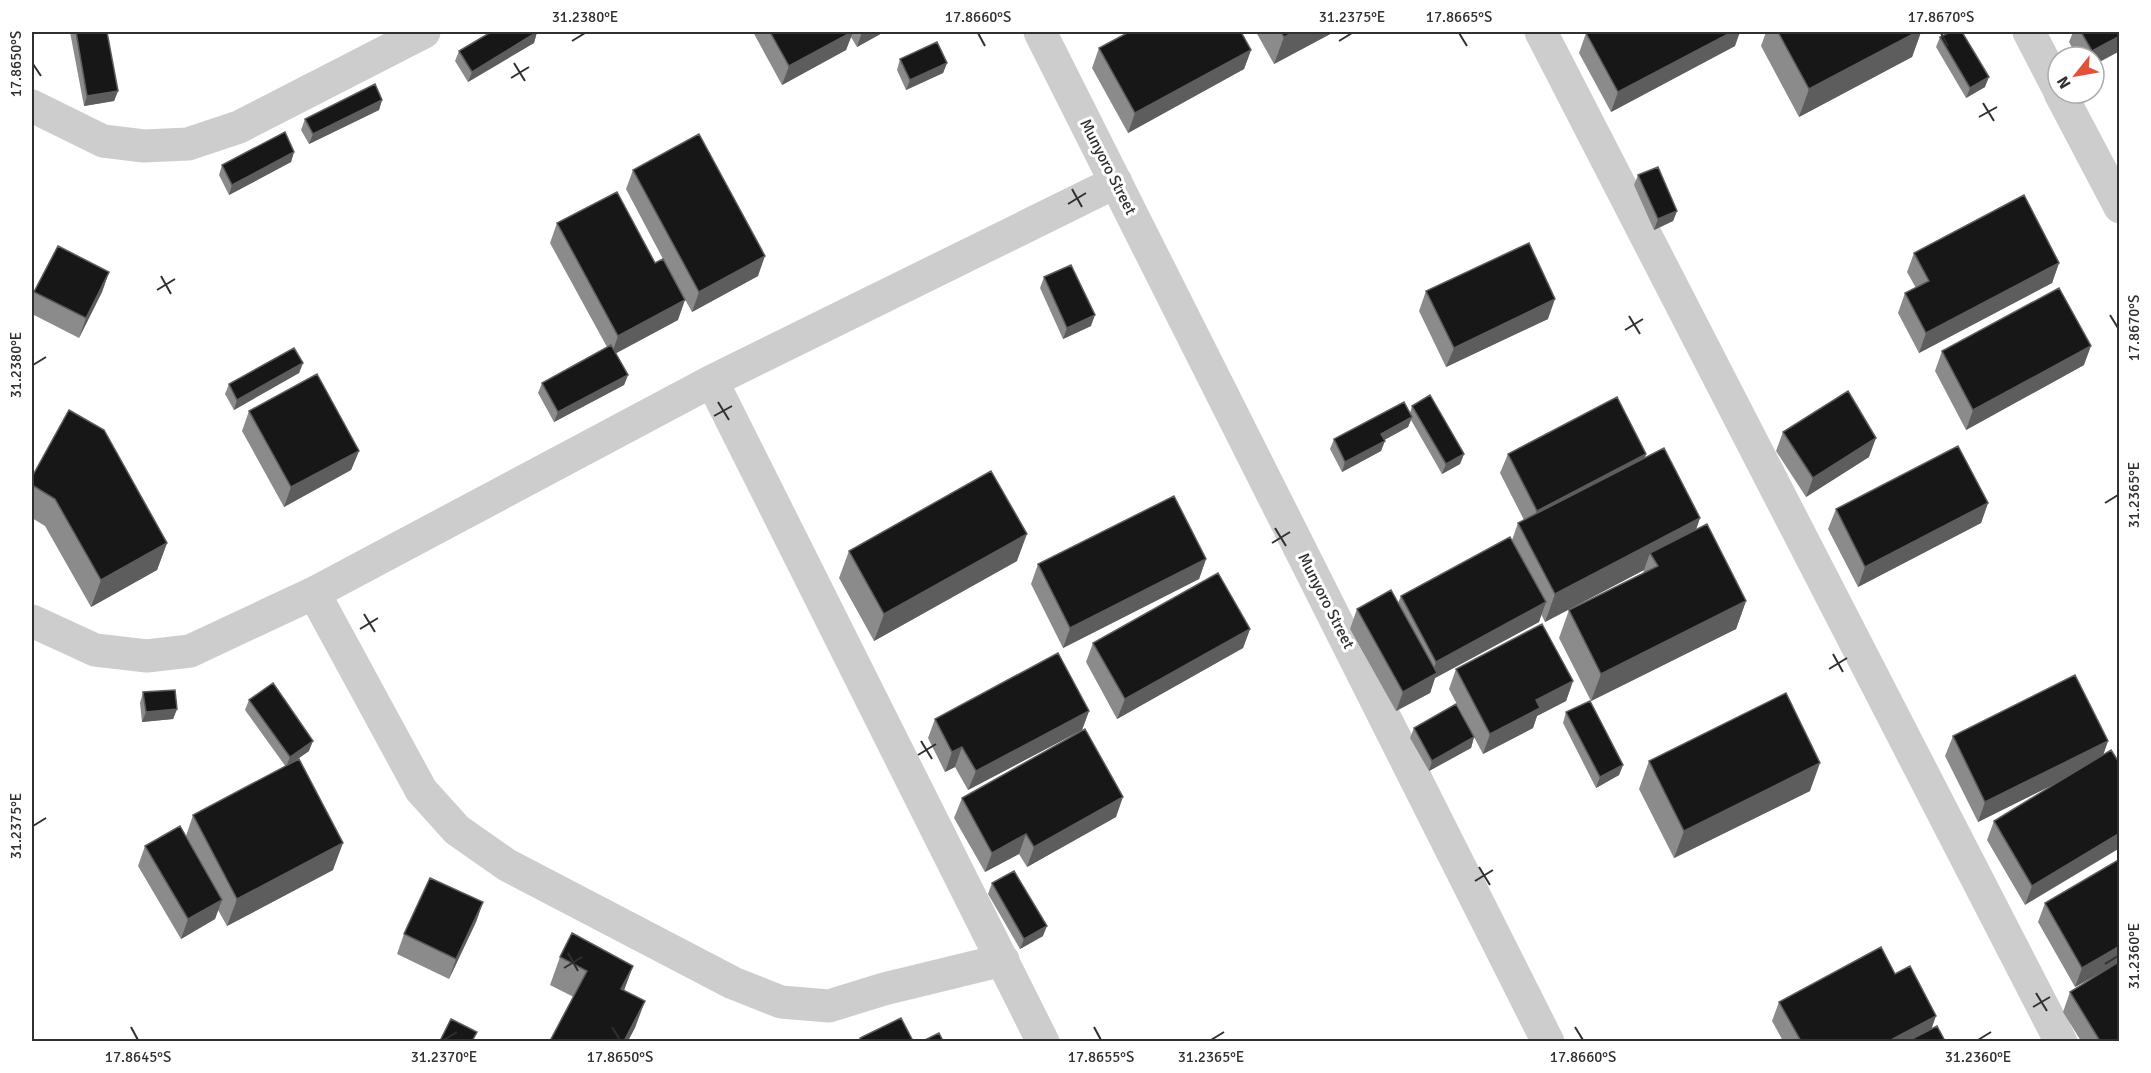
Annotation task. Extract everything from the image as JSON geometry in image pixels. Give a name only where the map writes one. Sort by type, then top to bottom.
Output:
[{"type":"street","points":[[32,106],[103,141],[144,146],[188,144],[238,127],[424,32]]},
{"type":"street","name":"Munyoro Street","points":[[1040,32],[1548,1041]]},
{"type":"street","points":[[1541,32],[2061,1041]]},
{"type":"street","points":[[2029,32],[2046,65]]},
{"type":"street","points":[[2066,105],[2120,207]]},
{"type":"street","points":[[32,621],[95,650],[147,656],[190,651],[315,593],[712,381],[1116,183]]},
{"type":"street","points":[[712,381],[1043,1041]]},
{"type":"street","points":[[315,593],[420,790],[457,830],[507,865],[733,983],[781,1002],[829,1006],[884,989],[1003,960]]},
{"type":"building","points":[[76,32],[107,32],[118,91],[87,96]]},
{"type":"building","points":[[491,32],[537,32],[472,72],[459,51]]},
{"type":"building","points":[[770,32],[852,32],[789,66]]},
{"type":"building","points":[[1129,32],[1241,32],[1251,50],[1135,113],[1099,48]]},
{"type":"building","points":[[1281,32],[1294,32],[1284,37]]},
{"type":"building","points":[[1732,32],[1618,92],[1586,33]]},
{"type":"building","points":[[1778,32],[1917,32],[1809,89]]},
{"type":"building","points":[[1950,32],[1962,32],[1989,77],[1970,88],[1940,37]]},
{"type":"building","points":[[2081,32],[2120,32],[2120,36],[2103,45],[2089,45]]},
{"type":"building","points":[[937,42],[947,63],[910,80],[900,59]]},
{"type":"building","points":[[375,84],[382,100],[313,134],[305,119]]},
{"type":"building","points":[[285,132],[294,152],[232,185],[222,165]]},
{"type":"building","points":[[699,134],[765,256],[699,292],[633,170]]},
{"type":"building","points":[[1658,167],[1677,211],[1658,219],[1638,175]]},
{"type":"building","points":[[617,192],[655,263],[663,259],[685,300],[618,336],[557,223]]},
{"type":"building","points":[[2024,195],[2059,263],[1926,333],[1905,293],[1929,281],[1914,253]]},
{"type":"building","points":[[1529,243],[1555,299],[1454,348],[1426,291]]},
{"type":"building","points":[[58,246],[109,272],[86,318],[34,292]]},
{"type":"building","points":[[1071,265],[1095,315],[1067,328],[1044,277]]},
{"type":"building","points":[[2059,288],[2091,346],[1973,410],[1942,351]]},
{"type":"building","points":[[611,345],[628,375],[558,412],[542,383]]},
{"type":"building","points":[[294,348],[303,363],[237,400],[229,384]]},
{"type":"building","points":[[317,374],[359,451],[291,487],[249,411]]},
{"type":"building","points":[[1848,391],[1876,438],[1813,478],[1783,432]]},
{"type":"building","points":[[1430,395],[1464,454],[1446,464],[1412,406]]},
{"type":"building","points":[[1617,397],[1646,454],[1537,511],[1508,454]]},
{"type":"building","points":[[1404,402],[1412,417],[1381,434],[1385,441],[1345,462],[1334,439]]},
{"type":"building","points":[[69,410],[104,430],[167,543],[101,580],[55,499],[32,485],[32,477]]},
{"type":"building","points":[[1958,446],[1988,503],[1865,567],[1836,509]]},
{"type":"building","points":[[1664,448],[1700,518],[1555,594],[1518,523]]},
{"type":"building","points":[[991,471],[1027,534],[884,614],[849,551]]},
{"type":"building","points":[[1174,496],[1206,559],[1070,628],[1038,564]]},
{"type":"building","points":[[1707,524],[1746,601],[1601,674],[1569,610],[1658,566],[1650,553]]},
{"type":"building","points":[[1510,537],[1546,602],[1436,662],[1401,596]]},
{"type":"building","points":[[1218,573],[1250,629],[1125,699],[1093,643]]},
{"type":"building","points":[[1391,590],[1437,673],[1403,692],[1357,609]]},
{"type":"building","points":[[1542,624],[1573,681],[1536,700],[1540,708],[1490,734],[1456,669]]},
{"type":"building","points":[[1058,653],[1089,711],[976,771],[962,747],[952,752],[935,719]]},
{"type":"building","points":[[2075,675],[2108,741],[1985,802],[1953,736]]},
{"type":"building","points":[[273,683],[313,741],[290,757],[249,700]]},
{"type":"building","points":[[175,690],[177,709],[146,712],[143,692]]},
{"type":"building","points":[[1786,693],[1820,763],[1684,831],[1649,761]]},
{"type":"building","points":[[1590,701],[1623,765],[1600,777],[1566,712]]},
{"type":"building","points":[[1456,704],[1474,737],[1432,761],[1414,728]]},
{"type":"building","points":[[1085,729],[1123,797],[1034,847],[1026,834],[992,853],[962,798]]},
{"type":"building","points":[[2111,750],[2120,764],[2120,833],[2032,886],[1994,821]]},
{"type":"building","points":[[299,759],[343,843],[237,899],[193,815]]},
{"type":"building","points":[[180,826],[222,900],[188,919],[145,846]]},
{"type":"building","points":[[2120,859],[2120,946],[2082,968],[2045,903]]},
{"type":"building","points":[[1014,871],[1047,926],[1024,939],[992,883]]},
{"type":"building","points":[[430,878],[483,902],[456,959],[404,934]]},
{"type":"building","points":[[572,933],[633,966],[621,989],[645,1001],[624,1041],[550,1041],[587,971],[560,957]]},
{"type":"building","points":[[1881,947],[1895,974],[1910,966],[1936,1016],[1889,1041],[1801,1041],[1779,1002]]},
{"type":"building","points":[[2120,961],[2120,1039],[2100,1041],[2070,992]]},
{"type":"building","points":[[901,1018],[913,1041],[862,1041],[860,1038]]},
{"type":"building","points":[[451,1019],[477,1032],[472,1041],[440,1041]]},
{"type":"building","points":[[1937,1026],[1945,1041],[1908,1041]]},
{"type":"building","points":[[939,1033],[943,1041],[923,1041]]}]
